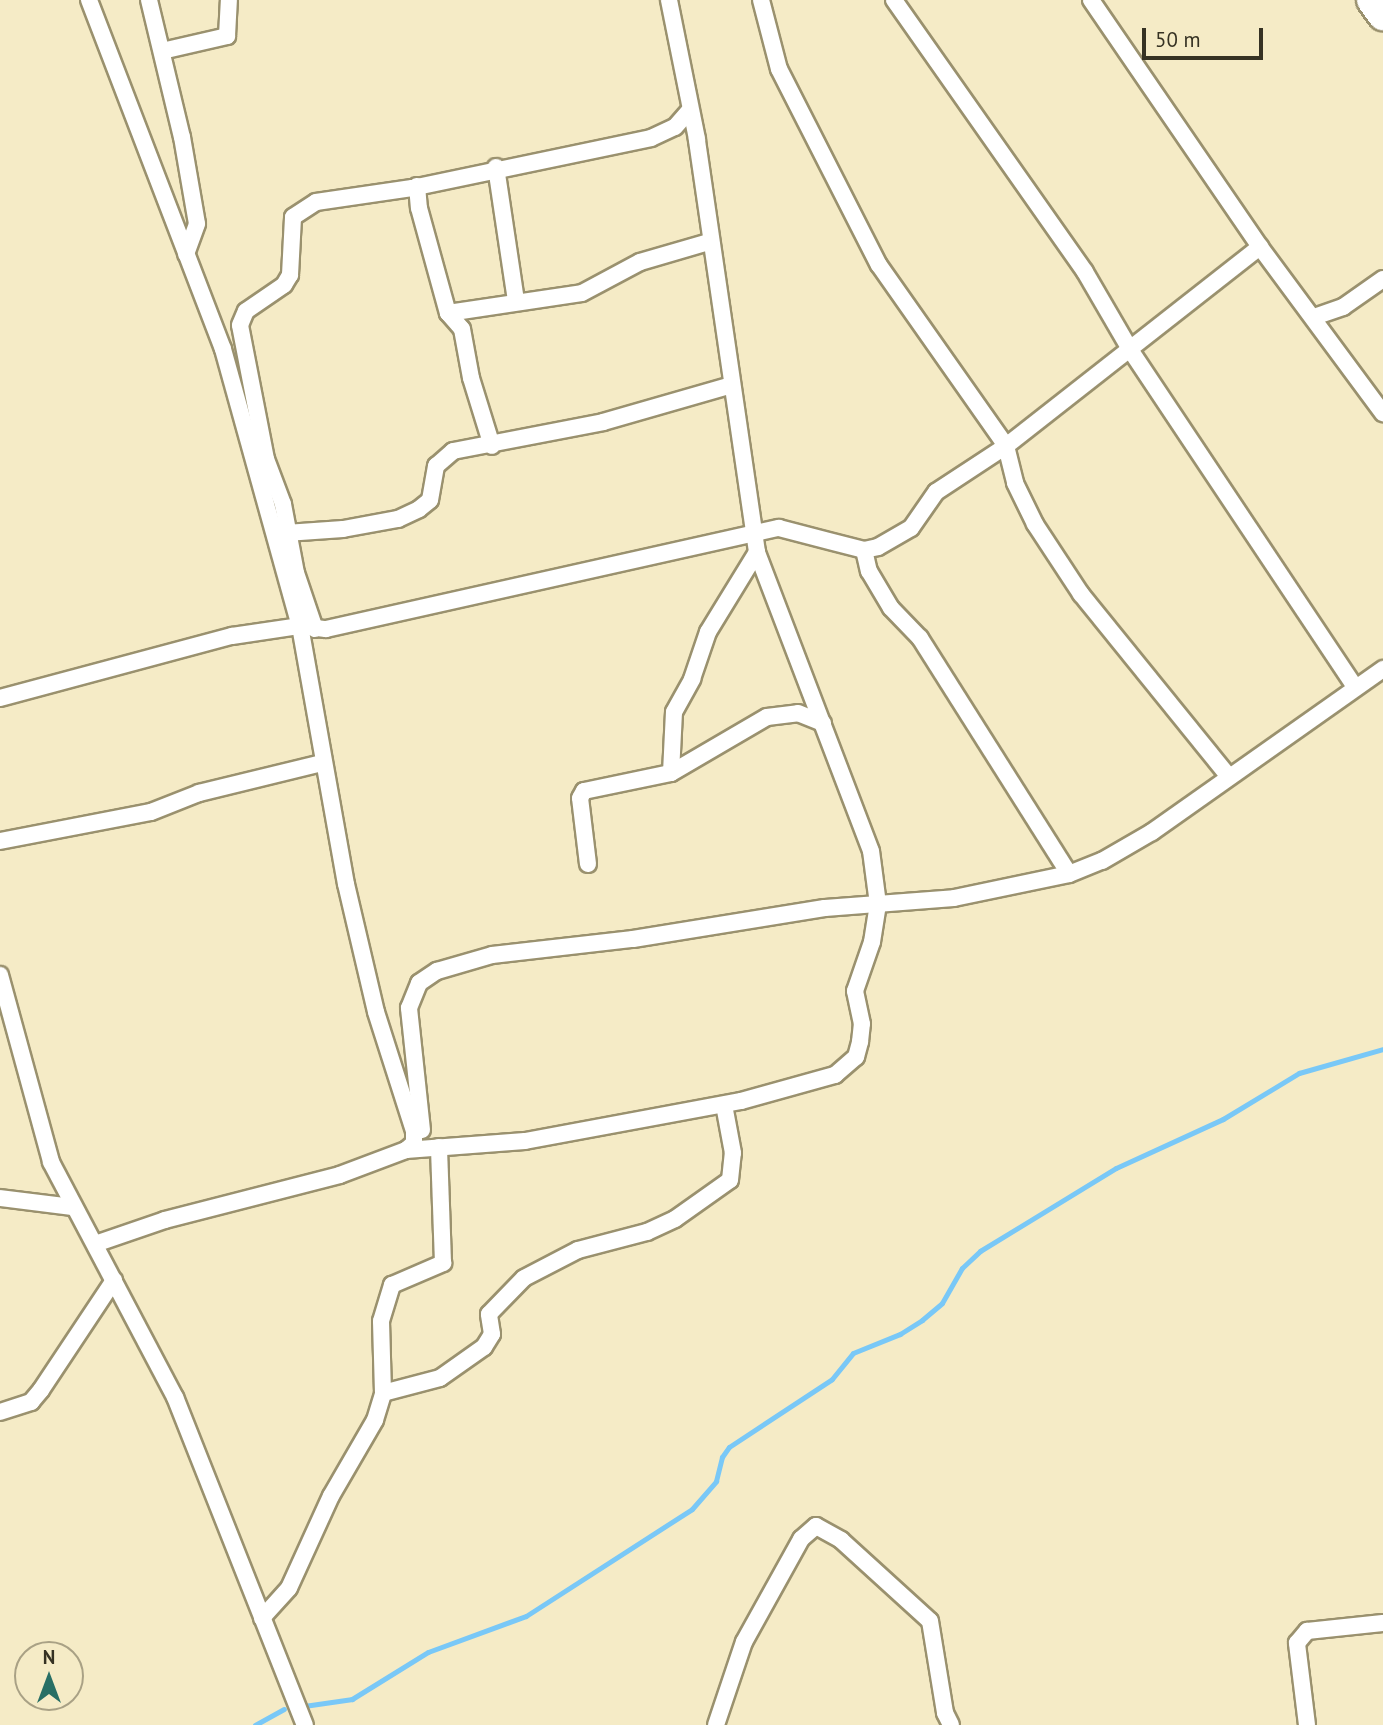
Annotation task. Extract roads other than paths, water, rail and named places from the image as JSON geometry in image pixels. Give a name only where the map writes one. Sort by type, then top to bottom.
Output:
[{"type":"highway","points":[[1373,0],[1383,15]]},
{"type":"street","points":[[89,0],[223,349],[308,628]]},
{"type":"street","points":[[149,0],[197,224],[186,254]]},
{"type":"street","points":[[162,51],[227,36],[229,0]]},
{"type":"street","points":[[410,1146],[439,1147],[525,1141],[724,1105],[819,1083],[856,1057],[862,1024],[855,991],[872,942],[878,904],[871,851],[757,552],[709,242],[697,139],[689,111],[669,0]]},
{"type":"street","points":[[761,0],[779,69],[878,265],[1006,446],[1015,483],[1035,524],[1081,594],[1229,777]]},
{"type":"street","points":[[894,0],[1085,272],[1131,351],[1354,686]]},
{"type":"street","points":[[1091,0],[1259,247],[1314,317],[1383,413]]},
{"type":"street","points":[[410,1146],[411,1114],[376,1012],[321,763],[308,628],[286,533],[283,504],[256,417],[240,325],[246,311],[284,285],[290,275],[291,226],[300,210],[316,202],[417,186],[496,167],[651,138],[675,127],[689,111]]},
{"type":"street","points":[[496,167],[516,301]]},
{"type":"street","points":[[417,186],[419,208],[448,313],[462,329],[471,378],[492,446]]},
{"type":"street","points":[[448,313],[490,310],[516,301],[582,293],[640,262],[709,242]]},
{"type":"street","points":[[0,698],[232,635],[308,628],[753,533],[792,529],[864,550],[911,528],[936,492],[1006,446],[1131,351],[1259,247]]},
{"type":"street","points":[[1314,317],[1343,307],[1383,279]]},
{"type":"street","points":[[286,533],[398,519],[430,500],[433,475],[442,456],[604,422],[732,385]]},
{"type":"street","points":[[864,550],[869,571],[891,608],[920,638],[1069,874]]},
{"type":"street","points":[[671,773],[674,712],[692,680],[708,632],[757,552]]},
{"type":"street","points":[[95,1244],[165,1220],[340,1175],[410,1146],[422,1135],[423,1122],[411,1058],[409,1007],[419,983],[437,971],[492,955],[878,904],[954,898],[1069,874],[1121,852],[1354,686],[1383,669]]},
{"type":"street","points":[[0,687],[19,693]]},
{"type":"street","points":[[588,864],[580,798],[583,791],[671,773],[767,717],[798,713],[823,723]]},
{"type":"street","points":[[0,841],[151,812],[199,793],[321,763]]},
{"type":"street","points":[[0,975],[41,1135],[72,1207],[95,1244],[175,1397],[305,1725]]},
{"type":"street","points":[[383,1394],[454,1371],[484,1347],[492,1334],[489,1314],[531,1273],[579,1250],[647,1232],[730,1180],[733,1153],[724,1105]]},
{"type":"street","points":[[262,1618],[289,1588],[331,1496],[364,1445],[383,1394],[379,1338],[388,1294],[401,1278],[443,1264],[439,1147]]},
{"type":"street","points":[[0,1198],[72,1207]]},
{"type":"street","points":[[0,1412],[31,1402],[114,1280]]},
{"type":"street","points":[[716,1725],[744,1642],[801,1539],[816,1526],[841,1540],[930,1621],[944,1713],[951,1725]]},
{"type":"street","points":[[1307,1725],[1297,1643],[1307,1631],[1383,1623]]},
{"type":"waterway","points":[[304,1706],[352,1699],[428,1652],[526,1616],[692,1509],[716,1481],[722,1457],[729,1447],[832,1379],[853,1353],[900,1334],[922,1320],[942,1303],[962,1268],[980,1251],[1116,1168],[1223,1119],[1299,1073],[1383,1049]]},
{"type":"waterway","points":[[255,1725],[284,1709]]}]
